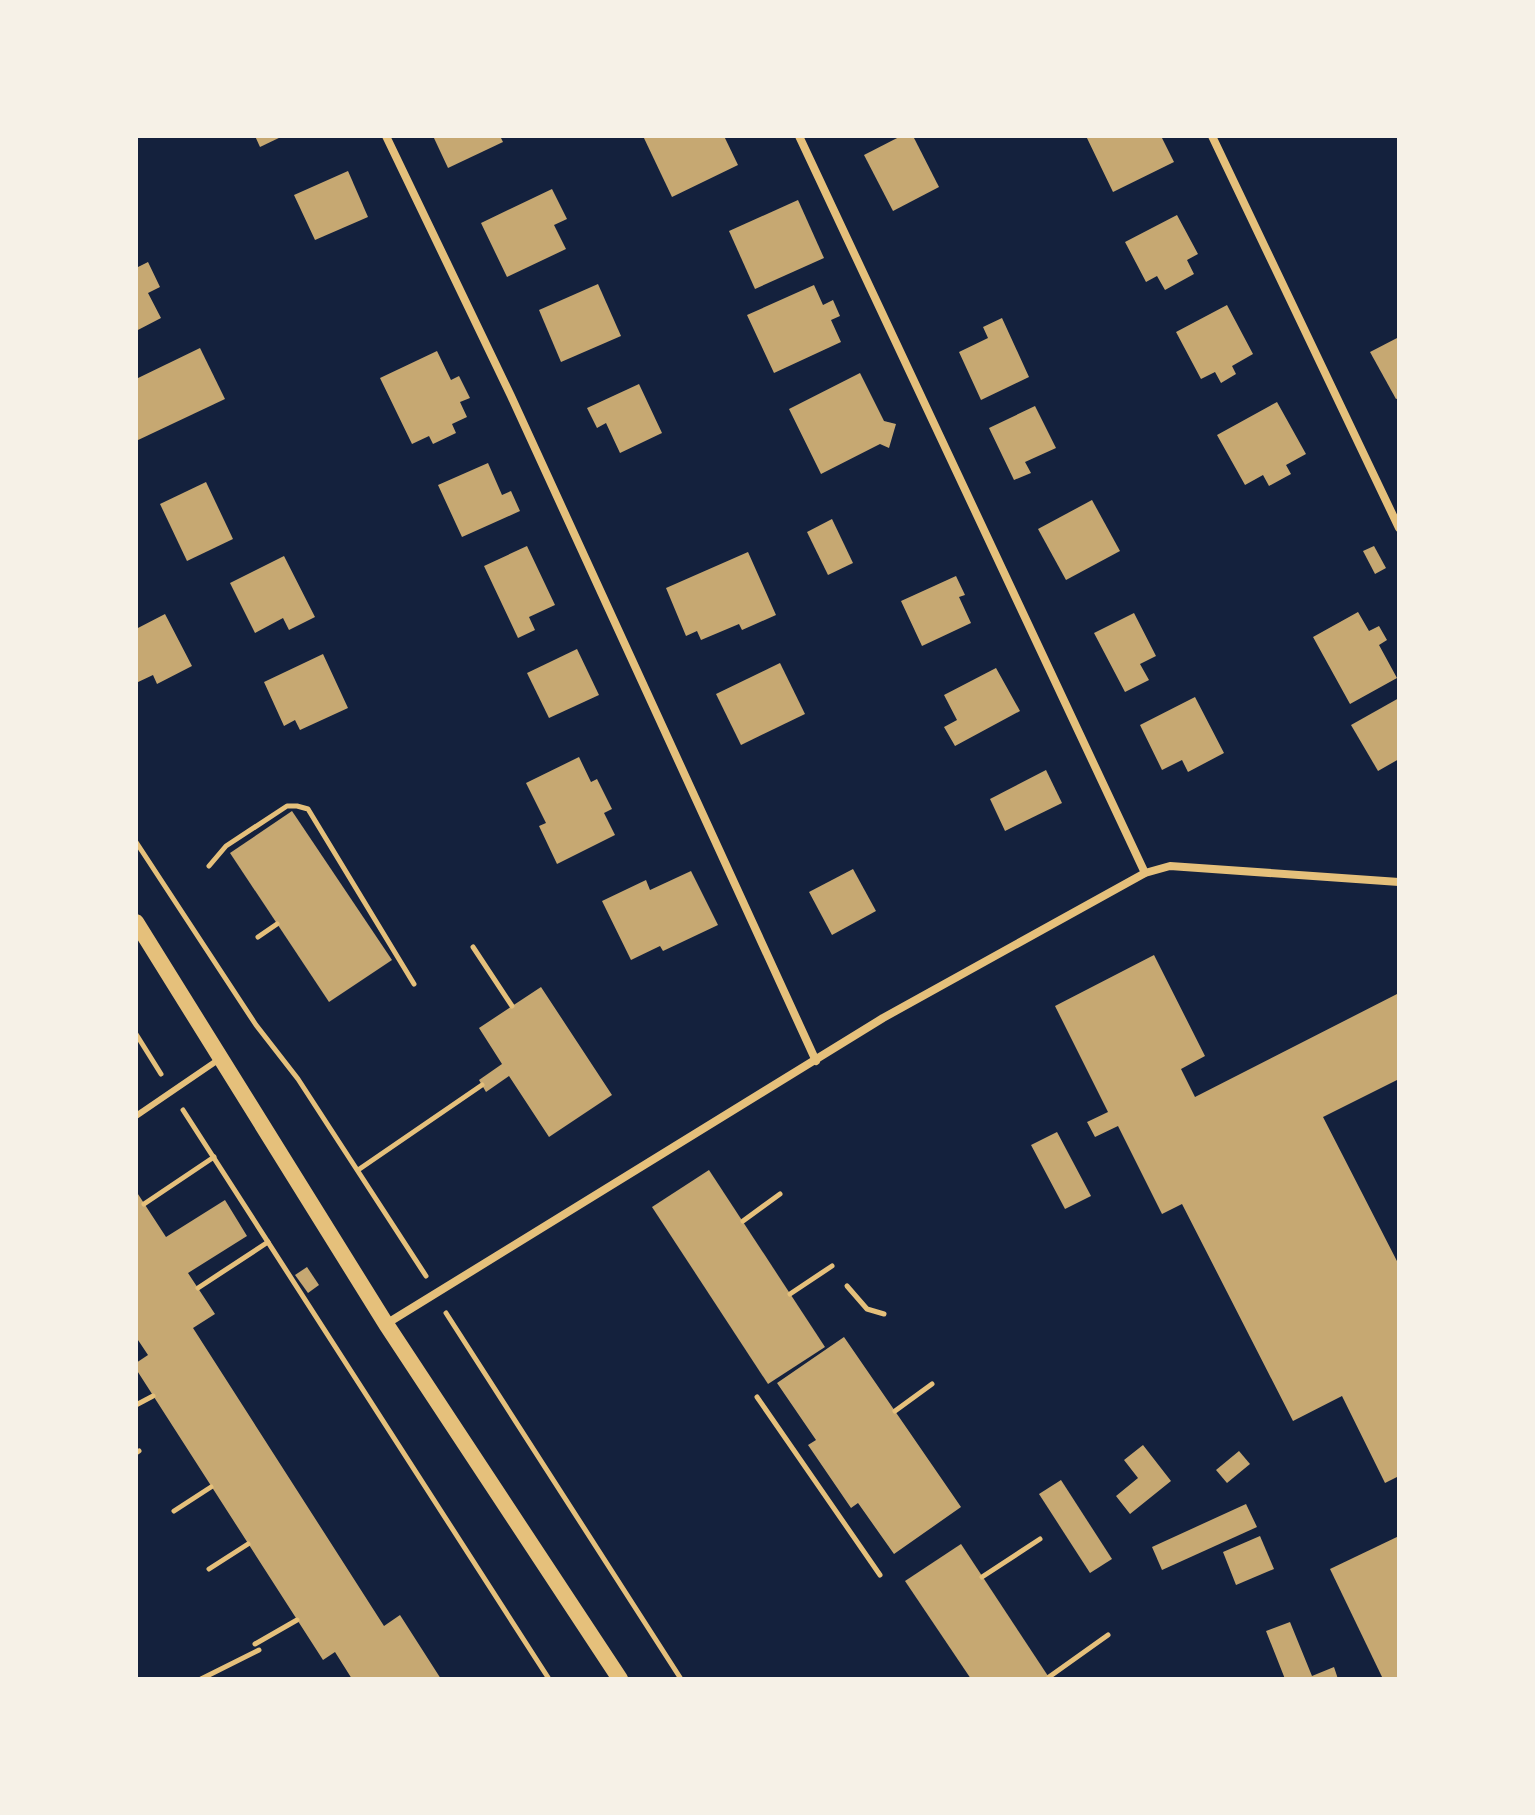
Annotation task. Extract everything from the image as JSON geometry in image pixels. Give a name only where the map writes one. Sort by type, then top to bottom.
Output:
[{"type":"main road","points":[[136,922],[386,1324],[620,1679]]},
{"type":"street","points":[[386,136],[511,396],[816,1061]]},
{"type":"street","points":[[799,136],[1145,873]]},
{"type":"street","points":[[1212,136],[1399,528]]},
{"type":"street","points":[[386,1324],[883,1018],[1145,873],[1170,866],[1399,882]]},
{"type":"lane","points":[[136,1116],[221,1058]]},
{"type":"path","points":[[209,866],[226,846],[287,806],[308,809],[414,984]]},
{"type":"path","points":[[136,842],[256,1025],[298,1079],[358,1170],[420,1267],[451,1324],[681,1679]]},
{"type":"path","points":[[258,937],[277,924]]},
{"type":"path","points":[[473,947],[512,1006]]},
{"type":"path","points":[[136,1034],[549,1679]]},
{"type":"path","points":[[358,1170],[482,1085]]},
{"type":"path","points":[[144,1204],[214,1157]]},
{"type":"path","points":[[743,1221],[780,1194]]},
{"type":"path","points":[[198,1288],[268,1242]]},
{"type":"path","points":[[790,1294],[832,1266]]},
{"type":"path","points":[[847,1286],[867,1309],[884,1314]]},
{"type":"path","points":[[895,1411],[932,1384]]},
{"type":"path","points":[[136,1405],[153,1396]]},
{"type":"path","points":[[757,1397],[880,1575]]},
{"type":"path","points":[[174,1511],[211,1487]]},
{"type":"path","points":[[982,1577],[1040,1539]]},
{"type":"path","points":[[209,1569],[248,1544]]},
{"type":"path","points":[[201,1679],[297,1620]]},
{"type":"path","points":[[1049,1677],[1108,1635]]},
{"type":"building","points":[[255,136],[283,136],[260,147]]},
{"type":"building","points":[[433,136],[500,136],[503,142],[448,168]]},
{"type":"building","points":[[643,136],[724,136],[738,165],[672,197]]},
{"type":"building","points":[[901,136],[913,136],[939,187],[893,211],[864,155]]},
{"type":"building","points":[[1086,136],[1161,136],[1174,162],[1113,192]]},
{"type":"building","points":[[348,171],[368,217],[315,240],[294,195]]},
{"type":"building","points":[[552,189],[567,219],[554,225],[566,249],[507,277],[481,223]]},
{"type":"building","points":[[798,200],[824,258],[755,289],[729,231]]},
{"type":"building","points":[[1177,215],[1198,254],[1187,260],[1194,274],[1165,290],[1157,276],[1146,282],[1125,242]]},
{"type":"building","points":[[148,262],[160,287],[148,293],[161,318],[136,331],[136,268]]},
{"type":"building","points":[[598,284],[621,336],[561,362],[539,310]]},
{"type":"building","points":[[814,285],[823,305],[833,300],[840,316],[831,320],[841,342],[774,373],[747,315]]},
{"type":"building","points":[[1227,305],[1253,354],[1232,366],[1236,374],[1221,383],[1215,372],[1201,379],[1176,332]]},
{"type":"building","points":[[1002,318],[1029,377],[981,400],[959,352],[988,338],[983,327]]},
{"type":"building","points":[[1399,337],[1399,398],[1396,399],[1370,352]]},
{"type":"building","points":[[200,348],[225,399],[136,441],[136,379]]},
{"type":"building","points":[[437,351],[451,380],[459,376],[470,398],[460,402],[467,417],[452,424],[456,433],[433,444],[429,436],[412,444],[380,378]]},
{"type":"building","points":[[860,373],[884,421],[896,424],[889,448],[880,444],[821,474],[789,409]]},
{"type":"building","points":[[639,384],[662,433],[620,453],[606,423],[597,428],[587,408]]},
{"type":"building","points":[[1277,402],[1306,454],[1286,465],[1291,474],[1269,486],[1263,475],[1245,485],[1217,435]]},
{"type":"building","points":[[1035,406],[1056,448],[1025,462],[1031,473],[1014,480],[989,428]]},
{"type":"building","points":[[488,463],[502,495],[511,491],[520,511],[462,537],[438,485]]},
{"type":"building","points":[[206,482],[233,539],[187,561],[160,504]]},
{"type":"building","points":[[1092,500],[1120,551],[1066,580],[1038,529]]},
{"type":"building","points":[[832,519],[853,563],[828,575],[807,532]]},
{"type":"building","points":[[527,546],[555,605],[529,617],[535,630],[518,638],[484,566]]},
{"type":"building","points":[[1374,546],[1386,568],[1375,574],[1363,551]]},
{"type":"building","points":[[748,552],[776,615],[742,630],[739,624],[701,640],[697,631],[686,636],[666,588]]},
{"type":"building","points":[[284,556],[315,617],[289,630],[283,618],[255,633],[230,583]]},
{"type":"building","points":[[956,576],[965,595],[959,597],[971,623],[922,646],[901,601]]},
{"type":"building","points":[[1358,612],[1369,631],[1379,626],[1387,640],[1379,645],[1397,678],[1350,704],[1313,637]]},
{"type":"building","points":[[1134,613],[1156,656],[1140,664],[1149,680],[1125,692],[1094,633]]},
{"type":"building","points":[[165,614],[192,666],[157,684],[153,675],[136,683],[136,629]]},
{"type":"building","points":[[577,649],[599,695],[549,718],[527,673]]},
{"type":"building","points":[[323,654],[348,708],[300,730],[295,720],[284,726],[264,682]]},
{"type":"building","points":[[780,663],[805,714],[741,745],[716,694]]},
{"type":"building","points":[[996,668],[1020,711],[955,746],[944,727],[957,720],[944,695]]},
{"type":"building","points":[[1195,697],[1224,753],[1188,772],[1182,760],[1162,770],[1140,725]]},
{"type":"building","points":[[1399,698],[1399,759],[1378,771],[1351,725]]},
{"type":"building","points":[[579,757],[591,782],[597,779],[612,809],[604,813],[615,835],[557,864],[539,826],[546,823],[526,783]]},
{"type":"building","points":[[1046,770],[1062,803],[1005,831],[990,799]]},
{"type":"building","points":[[292,811],[392,960],[329,1002],[230,853]]},
{"type":"building","points":[[853,869],[876,911],[832,935],[809,892]]},
{"type":"building","points":[[691,871],[718,925],[663,951],[660,946],[631,960],[602,901],[646,880],[650,890]]},
{"type":"building","points":[[1154,955],[1205,1056],[1181,1069],[1195,1097],[1399,993],[1399,1079],[1323,1117],[1399,1265],[1399,1476],[1385,1483],[1342,1396],[1293,1421],[1182,1204],[1162,1214],[1118,1126],[1095,1137],[1087,1122],[1108,1112],[1055,1006]]},
{"type":"building","points":[[541,987],[612,1095],[549,1137],[509,1076],[486,1092],[479,1080],[502,1064],[479,1028]]},
{"type":"building","points":[[1057,1132],[1091,1196],[1065,1209],[1031,1145]]},
{"type":"building","points":[[709,1170],[825,1347],[768,1384],[652,1207]]},
{"type":"building","points":[[136,1191],[166,1237],[225,1200],[247,1236],[188,1273],[215,1314],[193,1328],[384,1626],[400,1615],[441,1679],[352,1679],[335,1652],[323,1660],[136,1369],[136,1363],[148,1355],[136,1337]]},
{"type":"building","points":[[307,1267],[319,1285],[308,1293],[295,1275]]},
{"type":"building","points":[[844,1337],[961,1507],[894,1554],[858,1503],[851,1508],[808,1445],[816,1440],[777,1383]]},
{"type":"building","points":[[1143,1445],[1171,1481],[1130,1514],[1116,1496],[1138,1478],[1124,1460]]},
{"type":"building","points":[[1239,1451],[1250,1464],[1227,1483],[1216,1470]]},
{"type":"building","points":[[1061,1480],[1112,1559],[1090,1573],[1039,1494]]},
{"type":"building","points":[[1246,1504],[1257,1527],[1162,1570],[1152,1547]]},
{"type":"building","points":[[1260,1536],[1274,1569],[1236,1585],[1223,1552]]},
{"type":"building","points":[[1399,1536],[1399,1679],[1383,1679],[1330,1569]]},
{"type":"building","points":[[961,1544],[1050,1679],[971,1679],[905,1581]]},
{"type":"building","points":[[1290,1622],[1312,1676],[1334,1667],[1338,1679],[1285,1679],[1266,1631]]}]
